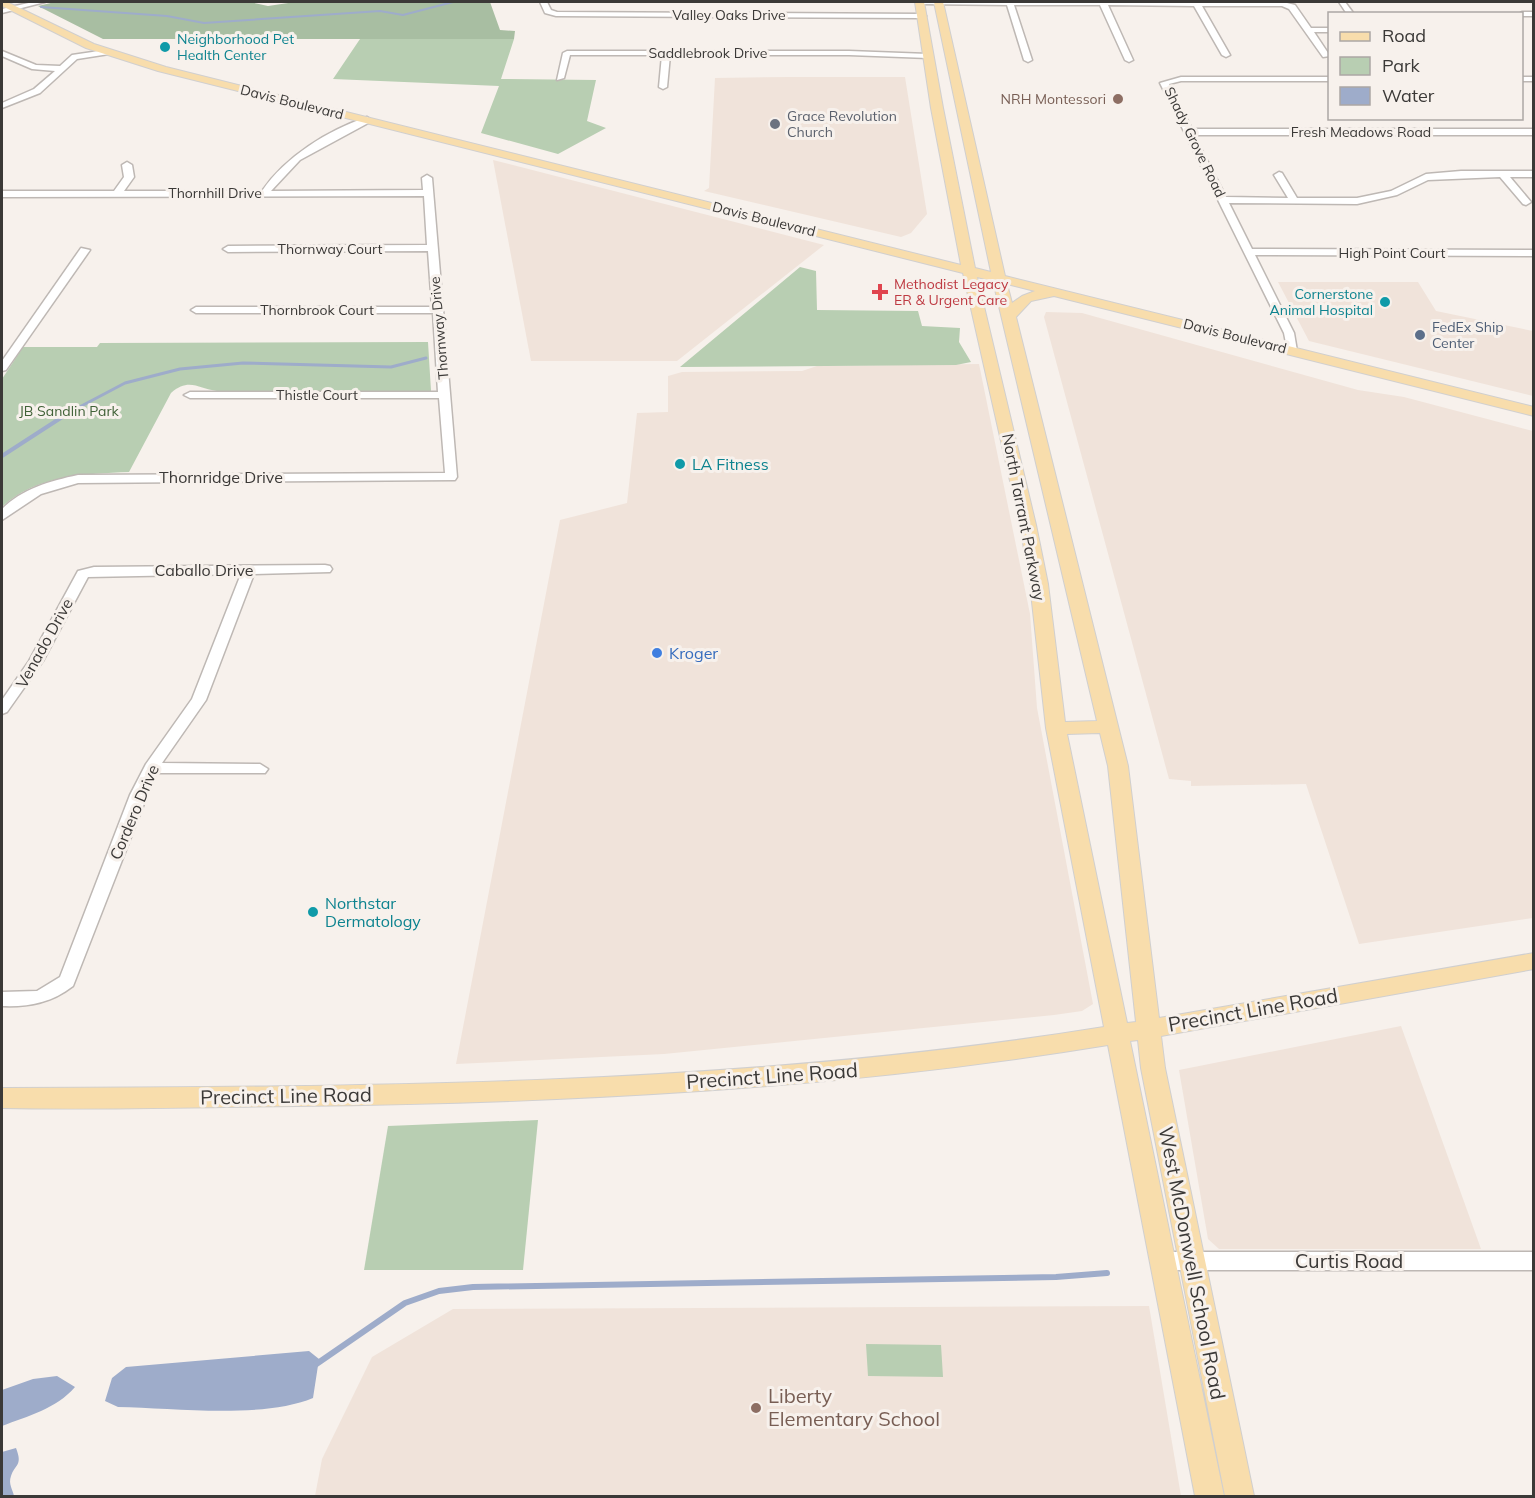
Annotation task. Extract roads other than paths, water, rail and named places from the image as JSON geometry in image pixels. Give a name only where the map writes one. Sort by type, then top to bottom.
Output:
[{"type":"main road","name":"North Tarrant Parkway","points":[[920,2],[937,108],[969,270],[1026,516],[1039,584],[1056,728],[1116,1034]]},
{"type":"main road","name":"North Tarrant Parkway","points":[[939,2],[999,277],[1059,516],[1125,807],[1135,932],[1148,1029]]},
{"type":"main road","name":"Davis Boulevard","points":[[5,8],[79,42],[162,69],[1069,294],[1533,412]]},
{"type":"main road","points":[[922,16],[936,20],[938,30],[947,40]]},
{"type":"main road","points":[[937,108],[962,109]]},
{"type":"main road","points":[[909,255],[947,249],[961,228]]},
{"type":"main road","points":[[1009,316],[1021,300],[1040,294],[1069,294]]},
{"type":"main road","points":[[1026,516],[1059,516]]},
{"type":"main road","points":[[1056,728],[1108,727]]},
{"type":"main road","name":"Precinct Line Road","points":[[2,1098],[405,1095],[593,1088],[875,1068],[1148,1029],[1533,961]]},
{"type":"main road","name":"West McDonwell School Road","points":[[1148,1029],[1210,1497]]},
{"type":"main road","name":"West McDonwell School Road","points":[[1116,1034],[1240,1497]]},
{"type":"street","points":[[5,8],[41,2]]},
{"type":"street","name":"Valley Oaks Drive","points":[[544,2],[548,11],[556,14],[922,16]]},
{"type":"street","points":[[664,15],[666,2]]},
{"type":"street","points":[[756,15],[757,2]]},
{"type":"street","points":[[848,2],[849,16]]},
{"type":"street","points":[[920,2],[1288,5],[1326,55]]},
{"type":"street","points":[[1010,3],[1028,60]]},
{"type":"street","points":[[1103,3],[1129,60]]},
{"type":"street","points":[[1197,4],[1226,55]]},
{"type":"street","points":[[1308,30],[1328,30]]},
{"type":"street","points":[[75,57],[79,42]]},
{"type":"street","points":[[2,105],[28,97],[75,57],[106,52]]},
{"type":"street","points":[[2,53],[35,67],[61,69]]},
{"type":"street","name":"Saddlebrook Drive","points":[[560,78],[567,53],[928,53]]},
{"type":"street","points":[[663,87],[666,53]]},
{"type":"street","name":"Shady Grove Road","points":[[1292,351],[1289,333],[1165,87],[1167,80],[1328,79]]},
{"type":"street","points":[[1397,120],[1405,132]]},
{"type":"street","points":[[265,193],[278,174],[299,156],[372,122]]},
{"type":"street","points":[[280,193],[291,176],[309,160],[372,122]]},
{"type":"street","points":[[1516,124],[1529,132]]},
{"type":"street","name":"Fresh Meadows Road","points":[[1188,132],[1529,132]]},
{"type":"street","points":[[117,194],[129,177],[128,165]]},
{"type":"street","points":[[1503,174],[1526,202]]},
{"type":"street","points":[[1223,200],[1357,201],[1394,193],[1426,177],[1533,174]]},
{"type":"street","points":[[1279,175],[1294,200]]},
{"type":"street","name":"Thornway Drive","points":[[427,178],[451,477]]},
{"type":"street","name":"Thornhill Drive","points":[[2,194],[428,193]]},
{"type":"street","name":"Thornway Court","points":[[228,249],[432,248]]},
{"type":"street","points":[[2,368],[85,250]]},
{"type":"street","name":"High Point Court","points":[[1250,252],[1533,254]]},
{"type":"street","name":"Thornbrook Court","points":[[196,310],[437,310]]},
{"type":"street","name":"Thistle Court","points":[[190,395],[444,395]]},
{"type":"street","name":"Thornridge Drive","points":[[2,516],[9,508],[41,489],[78,479],[451,477]]},
{"type":"street","name":"Caballo Drive","points":[[83,574],[94,571],[325,569]]},
{"type":"street","name":"Cordero Drive","points":[[2,999],[37,999],[55,991],[67,981],[151,768],[199,700],[249,570]]},
{"type":"street","name":"Venado Drive","points":[[2,709],[16,694],[83,574]]},
{"type":"street","points":[[151,768],[260,769]]},
{"type":"street","name":"Curtis Road","points":[[1178,1261],[1533,1261]]},
{"type":"water","points":[[309,1351],[319,1359],[313,1398],[293,1404],[218,1411],[118,1407],[105,1401],[112,1378],[126,1367]]},
{"type":"water","points":[[57,1376],[75,1387],[50,1406],[2,1426],[2,1390],[33,1379]]},
{"type":"water","points":[[16,1448],[19,1462],[10,1482],[14,1496],[2,1496],[2,1452]]},
{"type":"waterway","points":[[41,7],[167,16],[204,23],[380,11],[403,15],[453,2]]},
{"type":"waterway","points":[[70,412],[125,383],[180,369],[243,363],[391,367],[426,358]]},
{"type":"waterway","points":[[2,456],[73,410]]},
{"type":"waterway","points":[[315,1365],[405,1303],[439,1291],[473,1287],[1056,1277],[1107,1273]]},
{"type":"place","name":"Neighborhood Pet Health Center","points":[[165,47]]},
{"type":"place","name":"NRH Montessori","points":[[1118,99]]},
{"type":"place","name":"Grace Revolution Church","points":[[775,124]]},
{"type":"place","name":"Methodist Legacy ER & Urgent Care","points":[[880,292]]},
{"type":"place","name":"Cornerstone Animal Hospital","points":[[1385,302]]},
{"type":"place","name":"FedEx Ship Center","points":[[1420,335]]},
{"type":"place","name":"LA Fitness","points":[[680,464]]},
{"type":"place","name":"Kroger","points":[[657,653]]},
{"type":"place","name":"Northstar Dermatology","points":[[313,912]]},
{"type":"place","name":"Liberty Elementary School","points":[[756,1408]]},
{"type":"park label","name":"JB Sandlin Park","points":[[69,411]]}]
